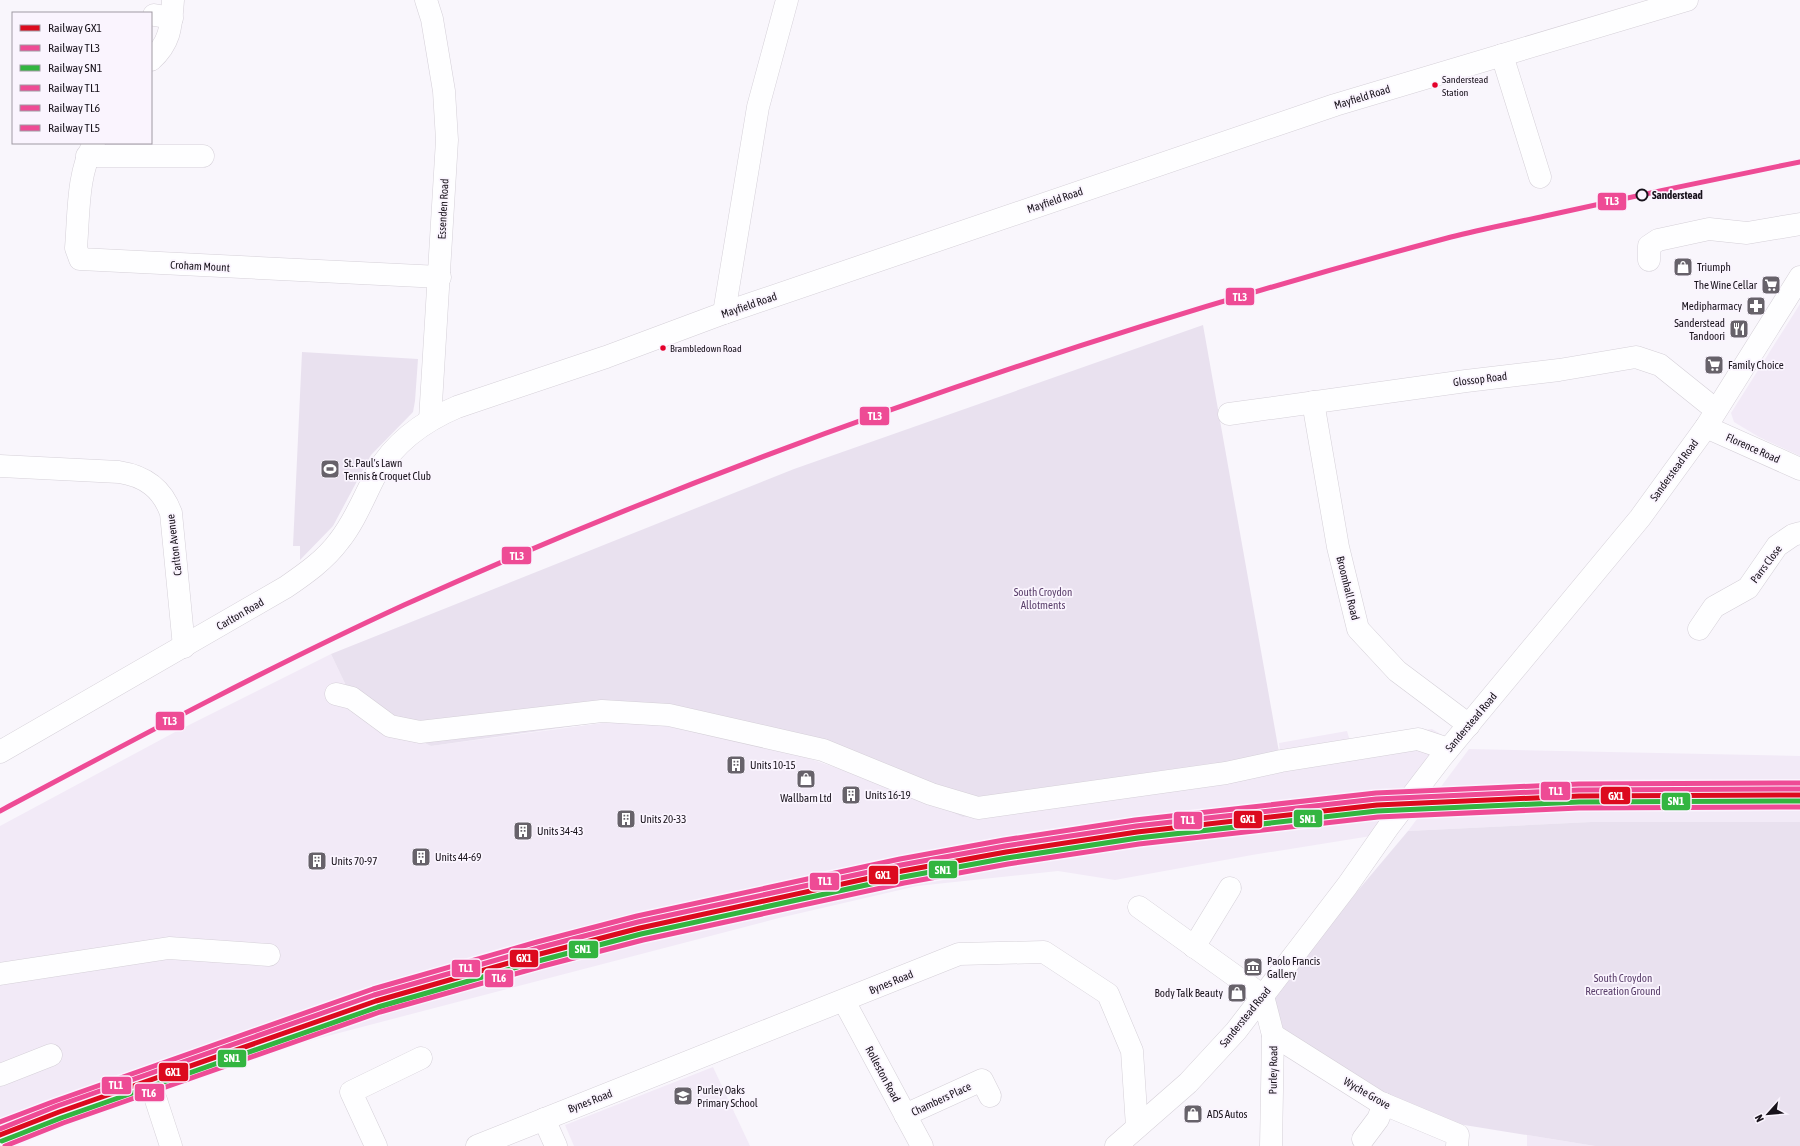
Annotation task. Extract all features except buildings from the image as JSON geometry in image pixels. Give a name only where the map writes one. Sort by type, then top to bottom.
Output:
[{"type":"street","name":"Essenden Road","points":[[426,0],[432,19],[444,91],[447,140],[440,277],[430,420]]},
{"type":"street","points":[[724,313],[758,107],[787,0]]},
{"type":"street","name":"Mayfield Road","points":[[430,420],[470,402],[606,357],[724,313],[1335,105],[1687,0]]},
{"type":"street","points":[[152,59],[166,43],[166,11]]},
{"type":"street","points":[[1502,54],[1540,177]]},
{"type":"street","name":"Croham Mount","points":[[90,149],[82,176],[76,248],[80,259],[440,277]]},
{"type":"street","points":[[90,149],[204,156]]},
{"type":"street","points":[[1648,260],[1649,246],[1658,240],[1709,229],[1747,233],[1800,224]]},
{"type":"street","name":"Sanderstead Road","points":[[1116,1146],[1188,1083],[1236,1031],[1347,886],[1389,826],[1448,749],[1640,518],[1711,418],[1800,277]]},
{"type":"street","name":"Glossop Road","points":[[1229,414],[1559,370],[1636,357],[1660,365],[1711,418]]},
{"type":"street","name":"Broomhall Road","points":[[1313,402],[1338,547],[1358,629],[1397,671],[1468,725]]},
{"type":"street","name":"Florence Road","points":[[1711,418],[1800,468]]},
{"type":"street","name":"Carlton Road","points":[[0,752],[286,587],[323,559],[344,535],[376,474],[387,458],[404,440],[430,420]]},
{"type":"street","name":"Carlton Avenue","points":[[0,466],[120,472],[134,474],[145,479],[154,486],[167,502],[171,513],[184,647]]},
{"type":"street","name":"Parrs Close","points":[[1699,629],[1714,607],[1748,588],[1777,546],[1793,535],[1800,534]]},
{"type":"street","points":[[336,694],[352,698],[390,726],[420,732],[602,712],[669,715],[823,750],[931,794],[978,808],[1226,773],[1281,761],[1418,739],[1448,749]]},
{"type":"street","points":[[1194,947],[1230,888]]},
{"type":"street","points":[[1139,907],[1263,996]]},
{"type":"street","points":[[0,974],[169,948],[269,955]]},
{"type":"street","name":"Bynes Road","points":[[477,1146],[959,954],[1044,952],[1108,994],[1132,1051],[1137,1127]]},
{"type":"street","name":"Purley Road","points":[[1263,996],[1273,1035],[1271,1146]]},
{"type":"street","name":"Rolleston Road","points":[[844,1001],[922,1146]]},
{"type":"street","name":"Wyche Grove","points":[[1273,1035],[1384,1104],[1457,1140]]},
{"type":"street","points":[[0,1075],[51,1055]]},
{"type":"street","points":[[376,1146],[351,1092],[421,1058]]},
{"type":"street","name":"Chambers Place","points":[[905,1115],[982,1080],[990,1096]]},
{"type":"street","points":[[156,1100],[171,1146]]},
{"type":"street","points":[[1363,1139],[1378,1119],[1384,1104]]},
{"type":"street","points":[[544,1119],[556,1146]]},
{"type":"shaded area","points":[[1800,304],[1800,456],[1759,437],[1734,422],[1731,413]]},
{"type":"shaded area","points":[[331,654],[359,713],[431,746],[632,719],[790,752],[907,792],[1282,769],[1279,743],[1347,731],[1350,741],[1432,729],[1444,736],[1371,836],[1252,855],[1115,880],[1058,871],[917,886],[779,918],[224,1063],[15,1146],[0,1146],[0,826],[177,731]]},
{"type":"shaded area","points":[[1469,749],[1800,756],[1800,822],[1591,822],[1408,831]]},
{"type":"shaded area","name":"Purley Oaks Primary School","points":[[713,1067],[750,1146],[574,1146],[565,1125]]},
{"type":"shaded area","points":[[1527,1135],[1595,1146],[1527,1146]]},
{"type":"green space","name":"South Croydon Allotments","points":[[1203,325],[1282,769],[963,817],[907,792],[788,749],[632,718],[431,746],[359,713],[331,654],[794,469]]},
{"type":"green space","name":"St. Paul's Lawn Tennis & Croquet Club","points":[[302,352],[418,359],[413,412],[371,455],[333,526],[300,560],[300,546],[293,546]]},
{"type":"green space","name":"South Croydon Recreation Ground","points":[[1591,822],[1800,822],[1800,1146],[1595,1146],[1458,1124],[1383,1097],[1279,1031],[1272,1000],[1355,894],[1408,831]]},
{"type":"rail line","name":"TL3","points":[[0,811],[251,679],[404,605],[531,549],[789,447],[1052,355],[1184,313],[1317,274],[1451,237],[1800,162]]},
{"type":"rail line","name":"TL5","points":[[0,1122],[55,1101],[373,989],[537,942],[637,916],[900,859],[1004,840],[1135,820],[1376,793],[1579,784],[1800,783]]},
{"type":"rail line","name":"TL1","points":[[0,1129],[57,1106],[374,995],[538,948],[638,922],[901,865],[1005,846],[1136,826],[1376,799],[1579,790],[1800,789]]},
{"type":"rail line","name":"GX1","points":[[0,1135],[59,1112],[376,1001],[540,954],[640,928],[902,871],[1006,852],[1137,832],[1377,805],[1579,796],[1800,795]]},
{"type":"rail line","name":"SN1","points":[[2,1141],[61,1118],[378,1007],[542,960],[641,934],[903,877],[1007,858],[1138,838],[1377,811],[1579,802],[1800,801]]},
{"type":"rail line","name":"TL6","points":[[5,1146],[63,1123],[380,1012],[543,966],[643,940],[904,883],[1008,864],[1139,844],[1378,817],[1579,808],[1800,807]]},
{"type":"place","name":"Sanderstead Station","points":[[1435,85]]},
{"type":"place","name":"Sanderstead","points":[[1642,195]]},
{"type":"place","name":"Triumph","points":[[1683,267]]},
{"type":"place","name":"The Wine Cellar","points":[[1771,285]]},
{"type":"place","name":"Medipharmacy","points":[[1756,306]]},
{"type":"place","name":"Sanderstead Tandoori","points":[[1739,329]]},
{"type":"place","name":"Brambledown Road","points":[[663,348]]},
{"type":"place","name":"Family Choice","points":[[1714,365]]},
{"type":"place","name":"St. Paul's Lawn Tennis & Croquet Club","points":[[330,469]]},
{"type":"place","name":"Units 10-15","points":[[736,765]]},
{"type":"place","name":"Wallbarn Ltd","points":[[806,779]]},
{"type":"place","name":"Units 16-19","points":[[851,795]]},
{"type":"place","name":"Units 20-33","points":[[626,819]]},
{"type":"place","name":"Units 34-43","points":[[523,831]]},
{"type":"place","name":"Units 44-69","points":[[421,857]]},
{"type":"place","name":"Units 70-97","points":[[317,861]]},
{"type":"place","name":"Paolo Francis Gallery","points":[[1253,967]]},
{"type":"place","name":"Body Talk Beauty","points":[[1237,993]]},
{"type":"place","name":"Purley Oaks Primary School","points":[[683,1096]]},
{"type":"place","name":"ADS Autos","points":[[1193,1114]]}]
